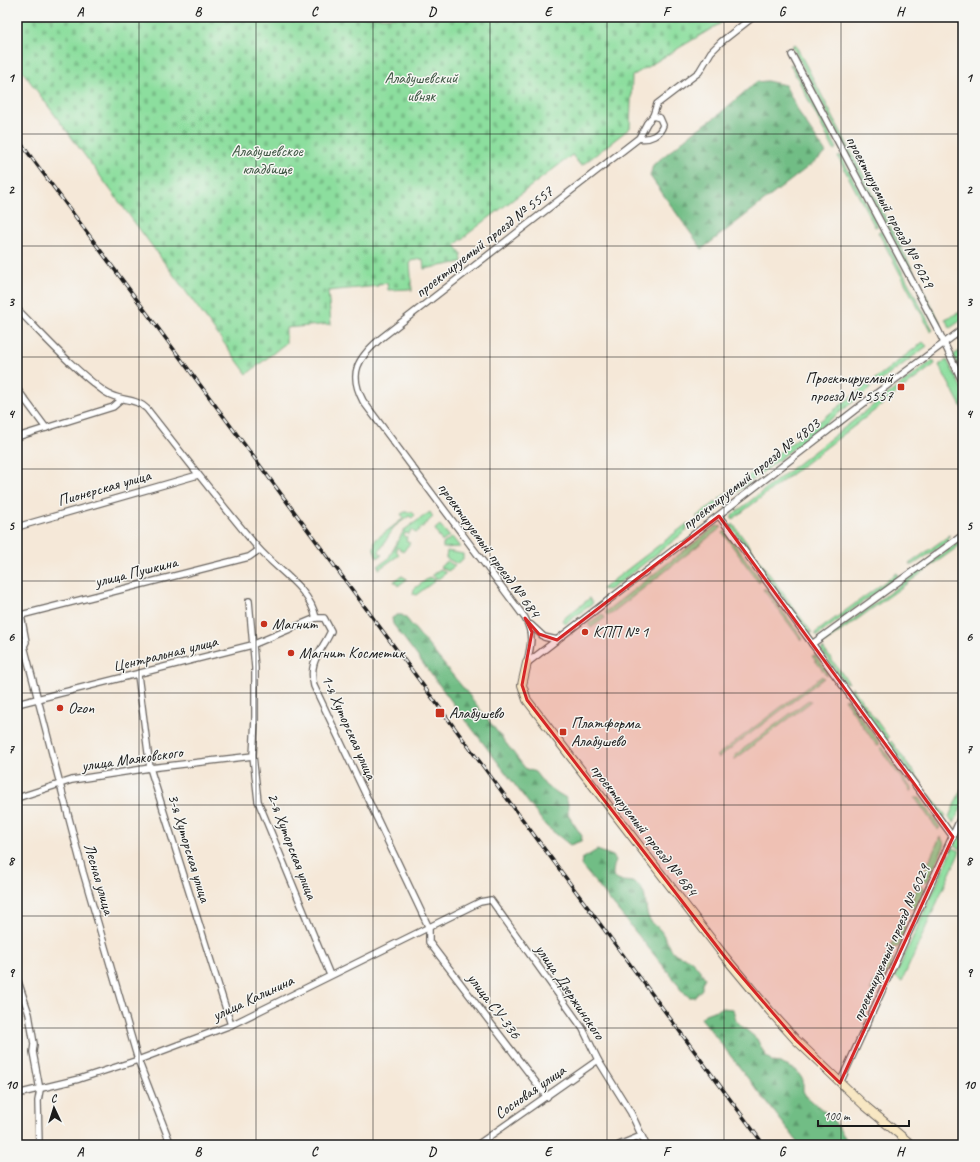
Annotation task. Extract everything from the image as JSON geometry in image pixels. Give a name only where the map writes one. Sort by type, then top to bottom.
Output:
[{"type":"street","points":[[653,116],[657,104],[698,72],[711,52],[721,42],[753,17]]},
{"type":"street","name":"проектируемый проезд № 6029","points":[[792,55],[963,383]]},
{"type":"street","name":"проектируемый проезд № 5557","points":[[356,374],[361,357],[380,339],[639,138],[647,123],[653,116],[660,118],[663,125],[662,129],[653,137],[646,140],[639,138]]},
{"type":"street","name":"1-я Хуторская улица","points":[[17,309],[71,362],[104,391],[116,398],[136,402],[148,409],[198,475],[259,550],[296,584],[313,606],[316,618],[324,618],[331,631],[312,664],[311,674],[314,686],[429,928]]},
{"type":"street","name":"проектируемый проезд № 4803","points":[[527,663],[943,343],[963,330]]},
{"type":"street","name":"проектируемый проезд № 684","points":[[356,374],[357,388],[363,401],[525,618],[532,632],[532,641],[523,690],[527,700],[749,987],[796,1040],[840,1083],[912,1145]]},
{"type":"street","points":[[17,389],[46,428]]},
{"type":"street","points":[[17,437],[113,407],[121,400]]},
{"type":"street","name":"Пионерская улица","points":[[17,526],[198,475]]},
{"type":"street","points":[[719,516],[952,837]]},
{"type":"street","points":[[812,644],[963,534]]},
{"type":"street","name":"улица Пушкина","points":[[19,616],[249,557],[259,550]]},
{"type":"street","name":"2-я Хуторская улица","points":[[249,601],[255,668],[253,756],[258,801],[330,976]]},
{"type":"street","name":"Лесная улица","points":[[19,616],[26,642],[24,646],[37,699],[83,872],[138,1060],[170,1145]]},
{"type":"street","name":"Центральная улица","points":[[17,704],[138,675],[252,645],[316,618]]},
{"type":"street","points":[[525,618],[539,634],[557,640]]},
{"type":"street","name":"3-я Хуторская улица","points":[[138,675],[150,768],[231,1025]]},
{"type":"street","name":"улица Маяковского","points":[[17,798],[46,790],[60,783],[150,768],[253,756]]},
{"type":"street","name":"проектируемый проезд № 6029","points":[[840,1083],[963,813]]},
{"type":"street","name":"улица Калинина","points":[[17,1094],[40,1090],[138,1060],[231,1025],[480,902],[491,900]]},
{"type":"street","name":"улица Дзержинского","points":[[491,900],[583,1029],[598,1060],[631,1113],[646,1145]]},
{"type":"street","name":"улица СУ-336","points":[[429,928],[429,942],[547,1097]]},
{"type":"street","points":[[17,978],[29,1014],[34,1044],[32,1052],[40,1090],[38,1101],[38,1145]]},
{"type":"street","name":"Сосновая улица","points":[[477,1145],[598,1060]]},
{"type":"street","points":[[619,1145],[641,1136]]},
{"type":"highlighted area","points":[[719,516],[953,837],[840,1083],[796,1040],[725,957],[527,700],[522,685],[532,632],[525,618],[539,634],[557,640]]},
{"type":"green space","name":"Алабушевское кладбище","points":[[17,17],[731,17],[632,76],[630,128],[581,166],[572,155],[469,233],[455,245],[461,253],[462,262],[424,269],[423,259],[410,261],[412,291],[410,289],[388,290],[387,283],[378,284],[378,286],[328,291],[331,324],[286,328],[286,343],[247,374],[17,64]]},
{"type":"green space","points":[[795,44],[941,324],[939,325],[792,46]]},
{"type":"green space","points":[[790,64],[793,65],[837,148],[834,150]]},
{"type":"green space","points":[[767,81],[785,85],[801,116],[826,153],[702,249],[650,176],[653,165],[695,131],[717,116],[756,82]]},
{"type":"green space","points":[[841,156],[878,226],[875,227],[838,157]]},
{"type":"green space","points":[[881,231],[933,330],[931,332],[878,232]]},
{"type":"green space","points":[[958,313],[963,313],[963,319],[950,328],[945,319]]},
{"type":"green space","points":[[923,342],[927,346],[874,386],[871,382]]},
{"type":"green space","points":[[960,351],[963,356],[963,375],[953,355]]},
{"type":"green space","points":[[933,360],[935,364],[886,401],[883,398]]},
{"type":"green space","points":[[947,360],[963,391],[963,410],[939,365]]},
{"type":"green space","points":[[868,384],[871,388],[722,504],[719,499]]},
{"type":"green space","points":[[880,400],[883,404],[733,519],[731,516]]},
{"type":"green space","points":[[716,502],[719,506],[705,517],[696,517]]},
{"type":"green space","points":[[405,512],[412,512],[415,515],[412,518],[409,516],[394,527],[379,552],[382,555],[377,558],[374,549],[375,540],[404,518],[401,514]]},
{"type":"green space","points":[[430,512],[433,517],[416,533],[411,530],[409,534],[405,533],[404,536],[407,537],[406,541],[410,543],[403,552],[397,547],[396,550],[399,555],[379,569],[378,566],[388,559],[404,530]]},
{"type":"green space","points":[[688,523],[686,531],[619,583],[609,590],[602,589]]},
{"type":"green space","points":[[733,524],[812,633],[809,634],[731,526]]},
{"type":"green space","points":[[440,525],[449,536],[442,542],[435,529]]},
{"type":"green space","points":[[716,526],[722,527],[608,616],[605,612]]},
{"type":"green space","points":[[725,531],[760,579],[759,583],[723,533]]},
{"type":"green space","points":[[950,535],[948,541],[913,565],[909,564]]},
{"type":"green space","points":[[452,537],[460,547],[443,548],[443,544]]},
{"type":"green space","points":[[963,539],[963,543],[823,644],[822,642]]},
{"type":"green space","points":[[447,551],[463,554],[463,559],[457,564],[446,558]]},
{"type":"green space","points":[[447,561],[455,566],[448,571],[440,567]]},
{"type":"green space","points":[[440,569],[446,573],[438,579],[432,575]]},
{"type":"green space","points":[[897,573],[898,576],[817,636],[815,633]]},
{"type":"green space","points":[[402,576],[407,579],[398,586],[394,581]]},
{"type":"green space","points":[[430,577],[436,580],[416,595],[413,594],[414,589]]},
{"type":"green space","points":[[763,589],[767,589],[803,639],[801,640]]},
{"type":"green space","points":[[590,598],[593,603],[565,624],[562,620]]},
{"type":"green space","points":[[602,614],[605,618],[591,628],[588,624]]},
{"type":"green space","points":[[397,615],[402,615],[406,618],[469,695],[525,768],[535,772],[546,786],[566,798],[568,804],[568,815],[582,836],[581,841],[570,845],[546,826],[393,624],[392,618]]},
{"type":"green space","points":[[823,648],[849,683],[844,682],[821,650]]},
{"type":"green space","points":[[815,655],[827,671],[827,676],[812,656]]},
{"type":"green space","points":[[822,676],[824,678],[718,758],[716,756]]},
{"type":"green space","points":[[852,687],[889,738],[886,740],[851,691]]},
{"type":"green space","points":[[844,699],[848,700],[880,744],[877,746]]},
{"type":"green space","points":[[810,700],[811,702],[734,760],[735,755]]},
{"type":"green space","points":[[891,741],[922,783],[917,782],[889,743]]},
{"type":"green space","points":[[882,747],[911,788],[911,792],[880,749]]},
{"type":"green space","points":[[963,785],[963,804],[954,823],[949,817]]},
{"type":"green space","points":[[929,794],[946,816],[944,819],[929,798]]},
{"type":"green space","points":[[915,798],[920,798],[940,827],[938,830]]},
{"type":"green space","points":[[960,831],[963,832],[963,844],[961,849],[954,845]]},
{"type":"green space","points":[[940,837],[945,844],[928,881],[926,882],[921,879]]},
{"type":"green space","points":[[953,848],[960,851],[902,981],[895,977]]},
{"type":"green space","points":[[597,850],[613,856],[616,860],[613,876],[616,879],[637,884],[641,888],[645,896],[647,913],[650,920],[661,931],[673,952],[687,958],[692,962],[705,978],[702,983],[702,989],[695,997],[689,997],[680,989],[678,984],[581,865],[582,859]]},
{"type":"green space","points":[[918,885],[925,889],[916,910],[909,907]]},
{"type":"green space","points":[[901,921],[907,929],[899,947],[890,948]]},
{"type":"green space","points":[[888,952],[893,960],[883,983],[876,980]]},
{"type":"green space","points":[[874,982],[880,985],[876,993],[870,990]]},
{"type":"green space","points":[[722,1008],[733,1009],[736,1021],[757,1039],[765,1055],[773,1062],[780,1063],[796,1070],[803,1080],[803,1091],[806,1096],[832,1118],[850,1145],[800,1145],[701,1018],[705,1014]]},
{"type":"railway","points":[[17,138],[764,1145]]},
{"type":"place","name":"Проектируемый проезд № 5557","points":[[901,387]]},
{"type":"place","name":"Магнит","points":[[264,624]]},
{"type":"place","name":"КПП № 1","points":[[585,632]]},
{"type":"place","name":"Магнит Косметик","points":[[291,653]]},
{"type":"place","name":"Ozon","points":[[60,708]]},
{"type":"place","name":"Алабушево","points":[[440,713]]},
{"type":"place","name":"Платформа Алабушево","points":[[563,732]]},
{"type":"park label","name":"Алабушевский ивняк","points":[[421,87]]}]
